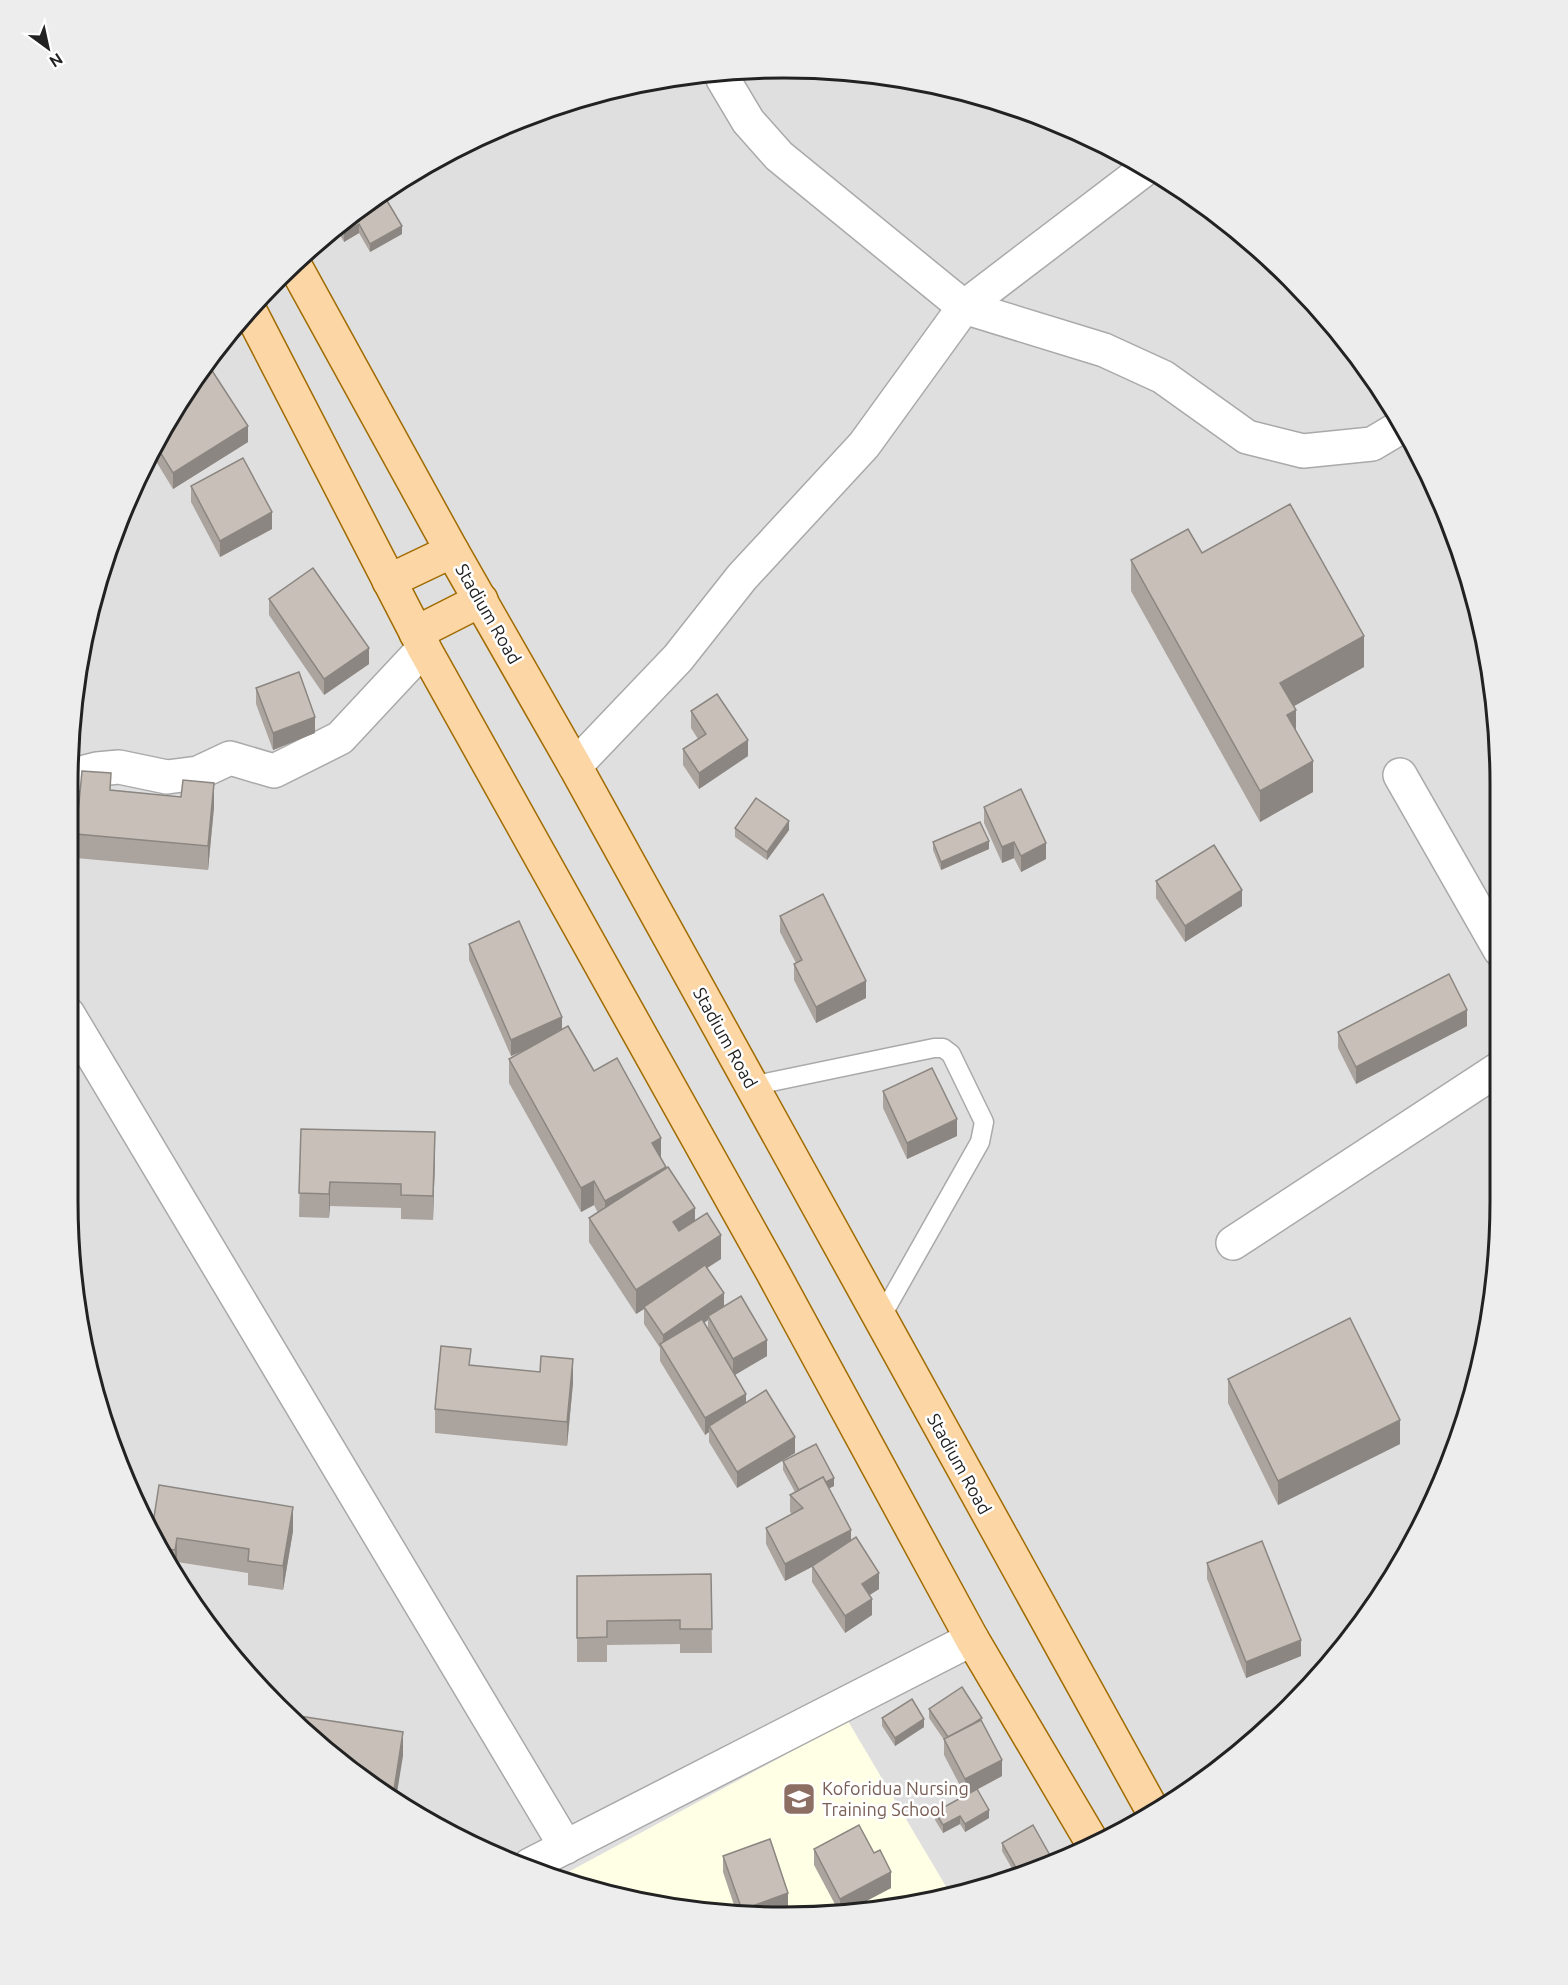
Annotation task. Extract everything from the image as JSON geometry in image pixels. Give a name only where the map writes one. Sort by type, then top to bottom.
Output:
[{"type":"main road","name":"Stadium Road","points":[[299,272],[452,551],[575,766],[1149,1804]]},
{"type":"main road","points":[[254,318],[420,640],[772,1271],[972,1639],[1089,1837]]},
{"type":"main road","points":[[389,581],[452,551]]},
{"type":"main road","points":[[420,640],[481,600]]},
{"type":"street","points":[[724,81],[748,121],[778,156],[964,307],[1104,350],[1162,377],[1247,437],[1303,451],[1372,444],[1395,431]]},
{"type":"street","points":[[575,766],[678,658],[742,577],[864,445],[964,307],[1139,174]]},
{"type":"street","points":[[78,774],[119,767],[167,777],[198,773],[230,758],[274,771],[340,738],[420,640]]},
{"type":"street","points":[[1400,775],[1490,932]]},
{"type":"street","points":[[78,1031],[566,1847]]},
{"type":"street","points":[[1233,1243],[1490,1075]]},
{"type":"street","points":[[536,1862],[972,1639]]},
{"type":"lane","points":[[751,1086],[934,1048],[943,1048],[951,1054],[984,1122],[980,1142],[880,1320]]},
{"type":"shaded area","points":[[784,78],[876,84],[922,92],[1011,115],[1054,132],[1096,151],[1176,197],[1214,224],[1283,285],[1344,354],[1371,392],[1417,472],[1453,557],[1466,601],[1484,692],[1490,784],[1490,1201],[1484,1293],[1466,1384],[1453,1428],[1417,1513],[1371,1593],[1344,1631],[1283,1700],[1214,1761],[1176,1788],[1096,1834],[1011,1870],[922,1893],[876,1901],[830,1905],[784,1907],[738,1905],[692,1901],[646,1893],[557,1870],[472,1834],[392,1788],[319,1732],[253,1666],[197,1593],[151,1513],[115,1428],[92,1339],[84,1293],[78,1201],[78,784],[80,738],[84,692],[92,646],[115,557],[151,472],[173,431],[224,354],[253,319],[319,253],[392,197],[472,151],[514,132],[557,115],[646,92],[692,84]]},
{"type":"shaded area","name":"Koforidua Nursing Training School","points":[[848,1721],[947,1888],[876,1901],[784,1907],[692,1901],[601,1883],[567,1873]]},
{"type":"building","points":[[387,201],[402,226],[370,244],[359,224],[344,233]]},
{"type":"building","points":[[212,371],[248,426],[173,473],[161,454]]},
{"type":"building","points":[[243,458],[272,512],[220,541],[191,486]]},
{"type":"building","points":[[1290,504],[1364,636],[1280,683],[1296,710],[1287,715],[1313,761],[1260,791],[1131,560],[1188,529],[1202,553]]},
{"type":"building","points":[[313,568],[369,648],[324,679],[269,599]]},
{"type":"building","points":[[299,672],[315,717],[273,733],[256,688]]},
{"type":"building","points":[[717,694],[748,740],[699,773],[683,749],[706,734],[691,711]]},
{"type":"building","points":[[82,771],[111,773],[110,790],[181,797],[183,780],[214,783],[208,846],[78,834]]},
{"type":"building","points":[[1021,789],[1046,843],[1021,856],[1014,842],[1002,847],[984,807]]},
{"type":"building","points":[[756,798],[789,821],[767,852],[735,828]]},
{"type":"building","points":[[980,822],[989,841],[941,862],[933,842]]},
{"type":"building","points":[[1214,845],[1242,890],[1185,926],[1156,881]]},
{"type":"building","points":[[823,894],[866,981],[816,1007],[794,964],[802,960],[780,916]]},
{"type":"building","points":[[519,921],[562,1017],[511,1040],[469,944]]},
{"type":"building","points":[[1449,974],[1467,1010],[1356,1067],[1338,1032]]},
{"type":"building","points":[[568,1026],[594,1071],[617,1058],[661,1138],[652,1143],[666,1167],[605,1201],[594,1181],[581,1188],[509,1059]]},
{"type":"building","points":[[932,1068],[957,1119],[907,1143],[883,1091]]},
{"type":"building","points":[[301,1129],[435,1132],[433,1196],[401,1195],[401,1184],[330,1182],[329,1194],[299,1193]]},
{"type":"building","points":[[668,1167],[695,1208],[673,1222],[679,1231],[707,1213],[721,1235],[636,1290],[589,1218]]},
{"type":"building","points":[[705,1265],[724,1293],[663,1335],[644,1307]]},
{"type":"building","points":[[741,1296],[767,1340],[733,1359],[708,1316]]},
{"type":"building","points":[[1350,1318],[1400,1420],[1278,1481],[1228,1379]]},
{"type":"building","points":[[702,1319],[746,1394],[705,1418],[660,1344]]},
{"type":"building","points":[[441,1346],[471,1349],[469,1365],[540,1372],[541,1356],[573,1359],[567,1422],[435,1409]]},
{"type":"building","points":[[766,1390],[795,1437],[737,1472],[709,1426]]},
{"type":"building","points":[[816,1444],[834,1478],[826,1482],[823,1477],[799,1490],[783,1461]]},
{"type":"building","points":[[823,1477],[851,1530],[785,1564],[766,1528],[803,1508],[790,1495]]},
{"type":"building","points":[[159,1485],[293,1507],[283,1566],[248,1561],[249,1549],[177,1538],[175,1550],[171,1549],[154,1518]]},
{"type":"building","points":[[856,1537],[879,1573],[862,1584],[872,1599],[845,1616],[812,1566]]},
{"type":"building","points":[[1262,1541],[1301,1640],[1246,1662],[1207,1563]]},
{"type":"building","points":[[711,1574],[712,1629],[680,1629],[680,1620],[607,1621],[607,1637],[577,1638],[577,1576]]},
{"type":"building","points":[[962,1687],[982,1718],[948,1737],[929,1709]]},
{"type":"building","points":[[912,1699],[924,1719],[895,1738],[882,1718]]},
{"type":"building","points":[[303,1717],[403,1732],[394,1789],[354,1761]]},
{"type":"building","points":[[981,1720],[1002,1760],[965,1779],[944,1739]]},
{"type":"building","points":[[977,1789],[989,1810],[965,1824],[960,1816],[943,1825],[935,1812]]},
{"type":"building","points":[[859,1825],[874,1853],[880,1850],[891,1872],[840,1899],[814,1849]]},
{"type":"building","points":[[1033,1825],[1050,1855],[1016,1868],[1002,1843]]},
{"type":"building","points":[[770,1839],[788,1893],[754,1906],[740,1905],[723,1856]]},
{"type":"place","name":"Koforidua Nursing Training School","points":[[799,1799]]}]
